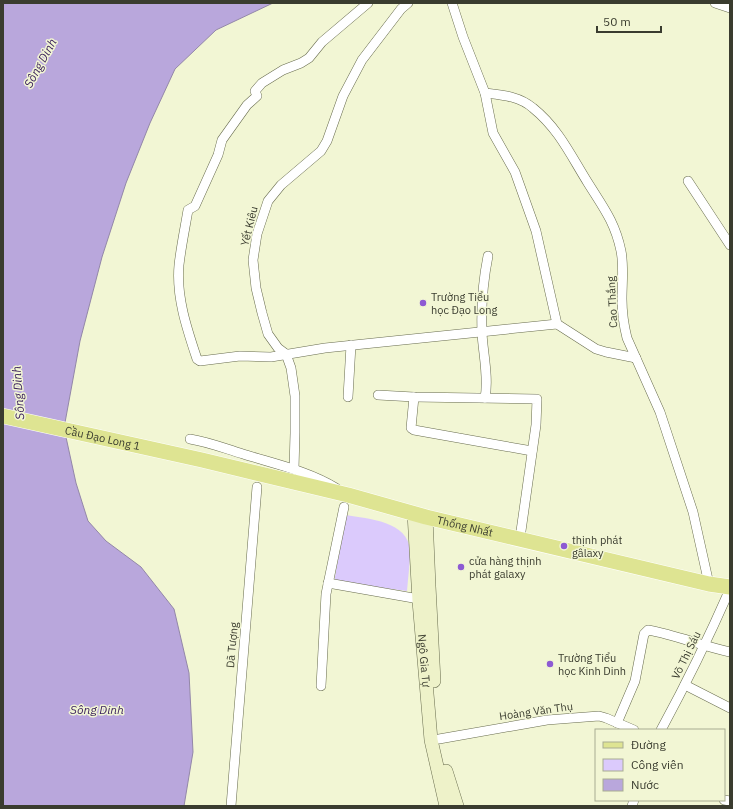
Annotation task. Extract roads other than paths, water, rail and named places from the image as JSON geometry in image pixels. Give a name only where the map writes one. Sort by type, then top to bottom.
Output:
[{"type":"main road","name":"Cầu Đạo Long 1","points":[[3,416],[202,460]]},
{"type":"main road","name":"Thống Nhất","points":[[202,460],[346,501],[420,515],[730,588]]},
{"type":"main road","name":"Ngô Gia Tự","points":[[420,515],[424,598],[435,739],[446,806]]},
{"type":"main road","name":"Ngô Gia Tự","points":[[435,739],[442,756],[457,806]]},
{"type":"street","points":[[368,3],[322,42],[310,58],[302,63],[283,70],[262,83],[255,91],[257,96],[247,105],[222,140],[218,155],[195,206],[188,210],[179,266],[180,287],[182,309],[197,359],[200,361],[240,356],[271,357],[351,345],[557,324],[596,348],[606,352],[636,358]]},
{"type":"street","name":"Yết Kiêu","points":[[294,469],[294,396],[291,368],[286,354],[278,348],[268,334],[256,288],[253,260],[257,234],[268,201],[281,185],[321,151],[327,141],[342,96],[362,60],[401,9],[408,3]]},
{"type":"street","points":[[452,3],[485,93],[493,133],[514,172],[536,231],[557,324]]},
{"type":"street","points":[[715,3],[730,8]]},
{"type":"street","name":"Cao Thắng","points":[[485,93],[517,98],[533,107],[569,148],[588,183],[611,218],[617,232],[622,253],[622,301],[624,326],[627,338],[660,412],[693,512],[709,584]]},
{"type":"street","points":[[688,181],[730,245]]},
{"type":"street","points":[[485,398],[486,388],[482,331],[483,284],[488,256]]},
{"type":"street","points":[[348,397],[351,345]]},
{"type":"street","points":[[378,395],[537,399],[536,425],[520,538]]},
{"type":"street","points":[[414,397],[411,423],[411,428],[414,430],[532,451]]},
{"type":"street","points":[[190,439],[206,442],[241,454],[294,469],[322,480],[346,501],[328,583],[324,614],[321,686]]},
{"type":"street","name":"Dã Tượng","points":[[230,806],[257,487]]},
{"type":"street","points":[[328,583],[424,598]]},
{"type":"street","name":"Võ Thị Sáu","points":[[662,729],[705,646],[730,588]]},
{"type":"street","points":[[617,723],[635,681],[644,634],[648,630],[730,652]]},
{"type":"street","points":[[685,685],[730,708]]},
{"type":"street","name":"Hoàng Văn Thụ","points":[[435,739],[555,720],[599,716],[632,729]]},
{"type":"water","name":"Sông Dinh","points":[[3,3],[273,3],[216,30],[175,69],[150,123],[126,183],[102,257],[80,341],[64,428],[76,483],[88,521],[106,541],[141,567],[174,609],[189,673],[193,752],[184,806],[3,806]]},
{"type":"place","name":"Trường Tiểu học Đạo Long","points":[[423,303]]},
{"type":"place","name":"thịnh phát gâlaxy","points":[[564,546]]},
{"type":"place","name":"cửa hàng thịnh phát galaxy","points":[[461,567]]},
{"type":"place","name":"Trường Tiểu học Kinh Dinh","points":[[550,664]]}]
